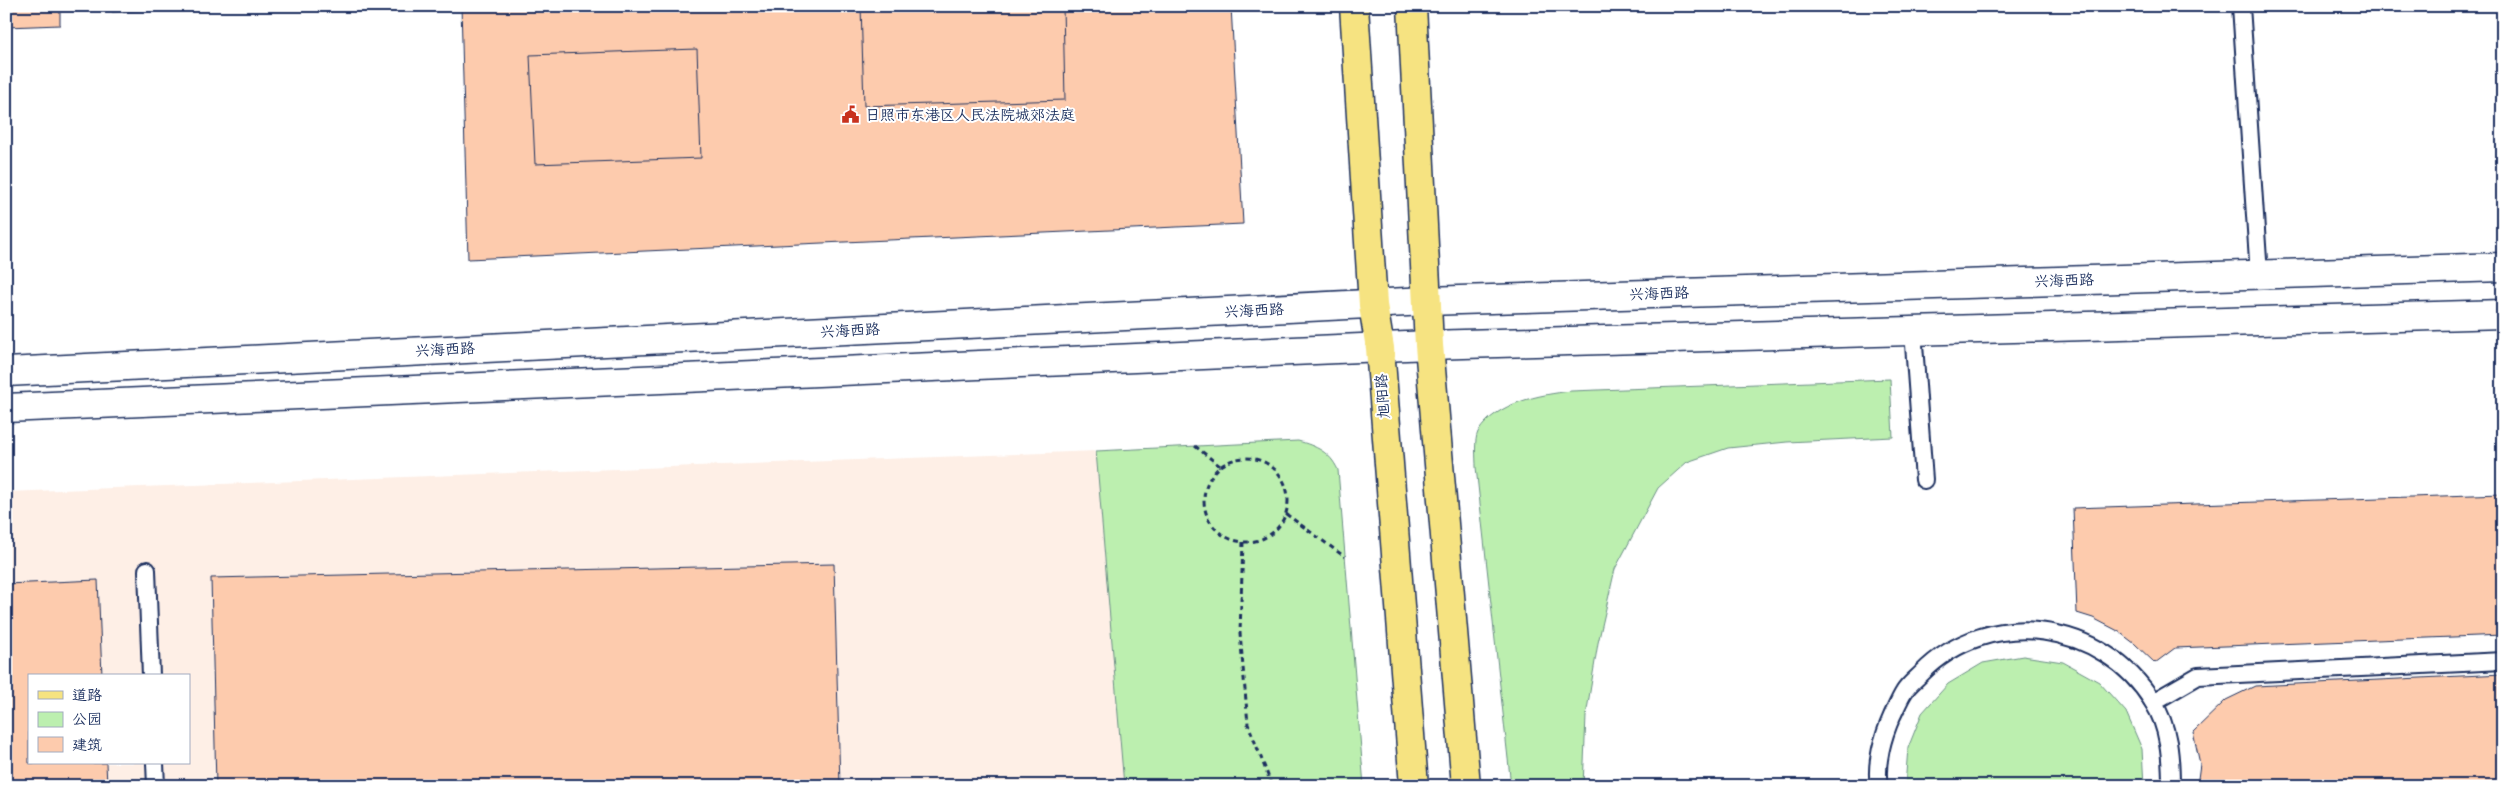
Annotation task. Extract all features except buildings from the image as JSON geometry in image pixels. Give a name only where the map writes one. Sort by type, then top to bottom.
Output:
[{"type":"main road","name":"旭阳路","points":[[1354,6],[1373,305],[1380,348],[1414,786]]},
{"type":"main road","points":[[1412,6],[1429,346],[1466,786]]},
{"type":"main road","name":"兴海西路","points":[[6,372],[1427,301],[2503,267]]},
{"type":"main road","points":[[6,408],[1429,346],[2503,314]]},
{"type":"lane","points":[[2241,6],[2259,275]]},
{"type":"lane","points":[[1913,331],[1924,480]]},
{"type":"lane","points":[[147,570],[152,674]]},
{"type":"lane","points":[[1879,786],[1884,734],[1904,692],[1937,658],[1978,636],[2028,629],[2077,638],[2121,664],[2153,702],[2171,749],[2171,786]]},
{"type":"lane","points":[[2153,702],[2198,676],[2503,661]]},
{"type":"lane","points":[[155,764],[156,786]]},
{"type":"path","points":[[1195,446],[1220,466]]},
{"type":"path","points":[[1245,457],[1258,459],[1270,465],[1281,474],[1287,486],[1289,500],[1286,514],[1280,526],[1270,535],[1258,541],[1243,542],[1228,539],[1217,530],[1208,518],[1203,504],[1204,490],[1210,476],[1231,459],[1245,457]]},
{"type":"path","points":[[1286,514],[1345,557]]},
{"type":"path","points":[[1243,542],[1240,633],[1248,724],[1272,786]]},
{"type":"shaded area","points":[[1097,451],[1125,786],[6,786],[6,492]]},
{"type":"green space","points":[[1890,379],[1893,437],[1787,442],[1728,448],[1687,462],[1658,488],[1615,569],[1598,643],[1586,716],[1583,786],[1511,786],[1476,467],[1477,435],[1486,422],[1507,407],[1520,402],[1571,391]]},
{"type":"green space","points":[[1298,441],[1311,445],[1327,454],[1338,470],[1364,786],[1124,786],[1096,451]]},
{"type":"green space","points":[[2023,656],[2063,662],[2099,682],[2126,712],[2142,749],[2144,786],[1905,786],[1908,748],[1922,713],[1948,684],[1983,663]]},
{"type":"place","name":"日照市东港区人民法院城郊法庭","points":[[851,115]]}]
